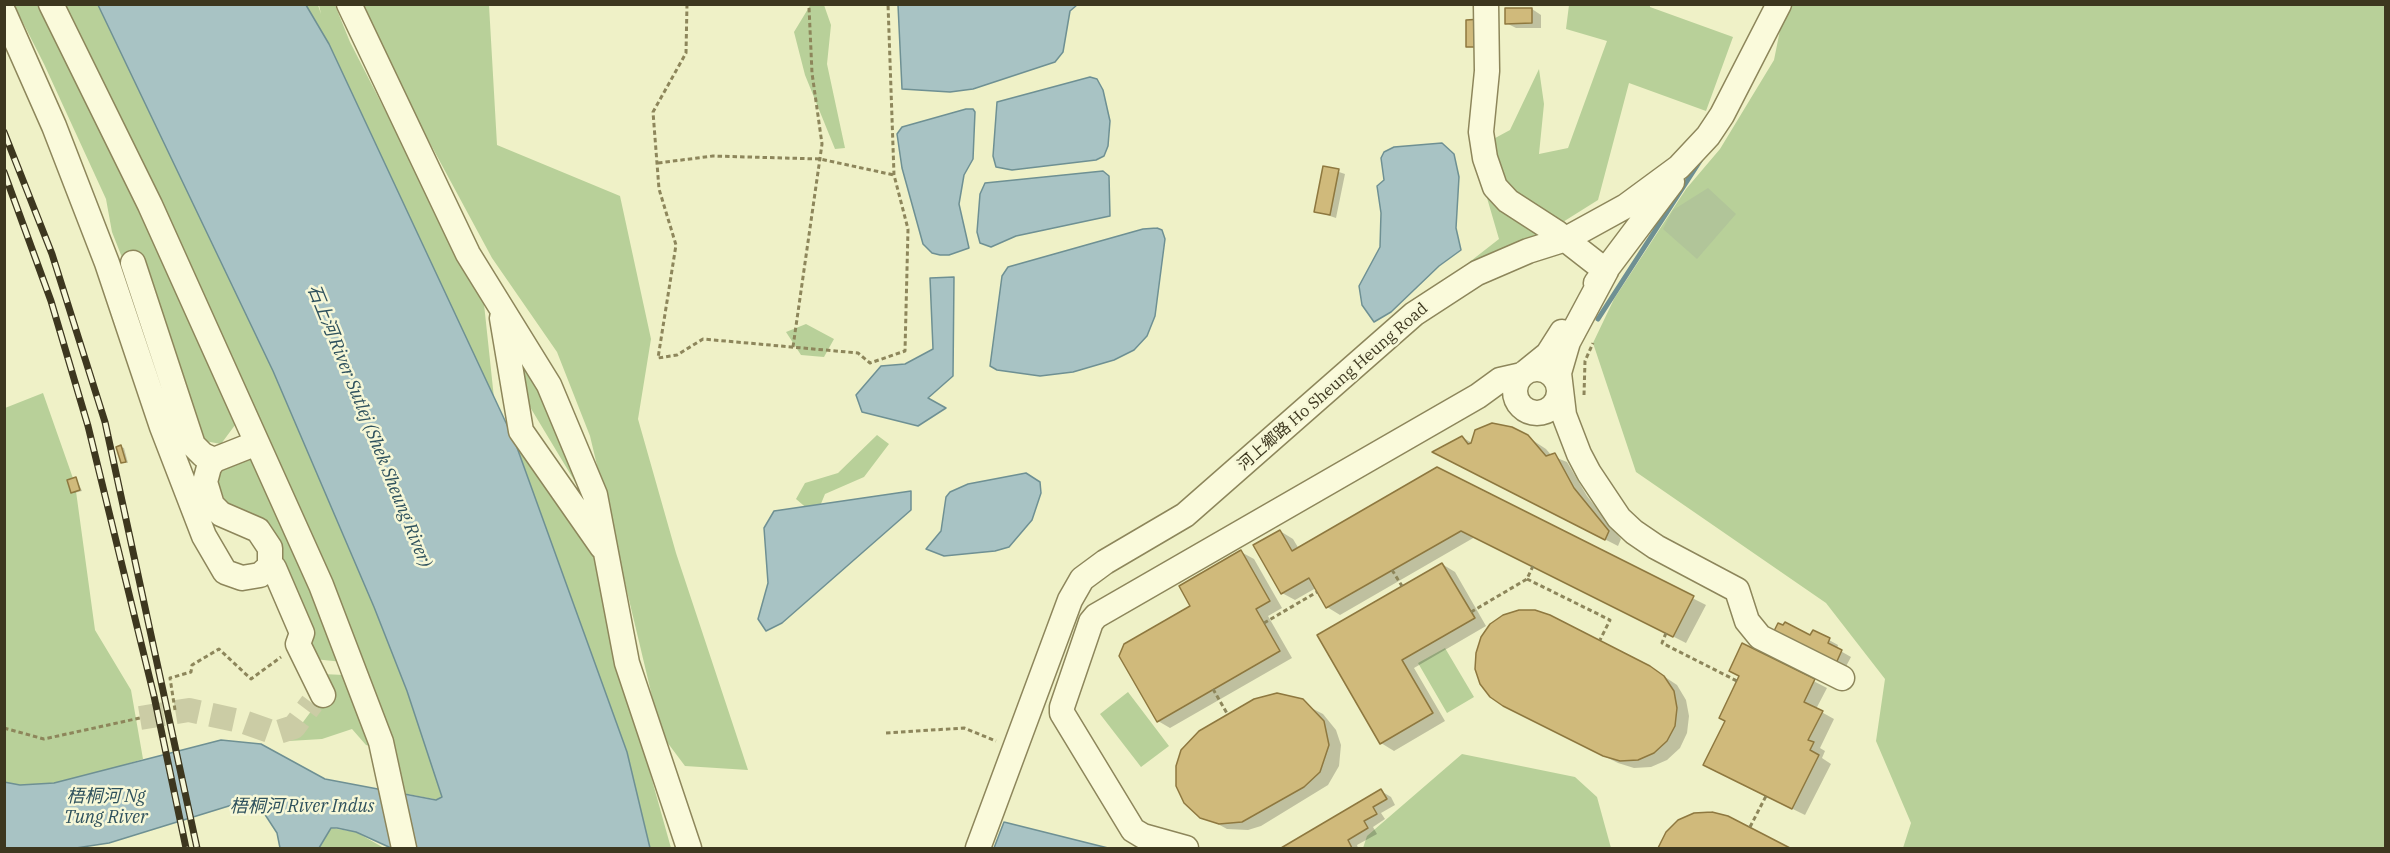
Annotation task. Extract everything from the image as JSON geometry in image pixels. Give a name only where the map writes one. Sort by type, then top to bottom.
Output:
[{"type":"street","points":[[51,4],[150,205],[321,585],[381,742],[404,849]]},
{"type":"street","points":[[349,4],[468,254],[549,385],[595,495],[627,663],[688,849]]},
{"type":"street","points":[[1486,4],[1487,71],[1481,132],[1487,168],[1501,196],[1566,239],[1606,271]]},
{"type":"street","name":"河上鄉路 Ho Sheung Heung Road","points":[[978,849],[1070,600],[1083,579],[1105,562],[1185,515],[1414,314],[1477,273],[1528,251],[1566,239],[1655,187],[1695,151],[1722,115],[1779,4]]},
{"type":"street","points":[[4,13],[66,158],[107,263],[162,427],[204,536],[225,572],[242,578],[260,575],[270,566],[270,548],[258,530],[221,514],[212,505],[205,482],[208,467],[214,460],[257,443]]},
{"type":"street","points":[[1606,271],[1568,342],[1561,360],[1559,398],[1551,410],[1544,413],[1527,411],[1515,396],[1515,389],[1524,373],[1548,354],[1580,303],[1695,151]]},
{"type":"street","points":[[133,262],[192,445],[203,455],[214,460]]},
{"type":"street","points":[[500,306],[521,430],[606,554]]},
{"type":"street","points":[[1186,849],[1133,830],[1062,713],[1062,707],[1091,622],[1096,616],[1478,396],[1500,380],[1539,369],[1549,372],[1557,380],[1571,436],[1589,473],[1618,518],[1656,548],[1737,590],[1747,621],[1760,638],[1842,678]]},
{"type":"street","points":[[1478,396],[1505,399],[1556,424],[1571,436]]},
{"type":"street","points":[[270,566],[274,568],[302,633],[298,644],[317,699],[365,699]]},
{"type":"path","points":[[680,4],[809,7],[818,4]]},
{"type":"path","points":[[687,5],[686,53],[653,112],[658,189],[675,245],[658,358],[677,355],[703,339],[858,353],[870,363],[905,351],[908,229],[894,175],[888,4]]},
{"type":"path","points":[[793,347],[822,144],[812,73],[809,7]]},
{"type":"path","points":[[657,164],[713,156],[820,159],[894,175]]},
{"type":"path","points":[[1471,612],[1527,579],[1533,566]]},
{"type":"path","points":[[1392,570],[1402,586]]},
{"type":"path","points":[[1527,579],[1610,620],[1600,640]]},
{"type":"path","points":[[1264,623],[1317,592]]},
{"type":"path","points":[[1666,633],[1662,643],[1737,681]]},
{"type":"path","points":[[175,710],[170,678],[191,672],[192,665],[219,649],[251,679],[298,644]]},
{"type":"path","points":[[1213,689],[1228,715]]},
{"type":"path","points":[[4,728],[44,739],[140,718]]},
{"type":"path","points":[[886,733],[964,728],[1016,750]]},
{"type":"path","points":[[1750,827],[1766,796]]},
{"type":"green space","points":[[811,4],[824,5],[831,25],[827,64],[845,148],[835,149],[805,75],[794,32]]},
{"type":"green space","points":[[14,5],[98,5],[260,340],[363,578],[407,691],[442,795],[439,800],[402,793],[390,752],[366,745],[352,729],[322,739],[289,741],[312,710],[322,674],[344,675],[343,662],[314,659],[280,561],[227,506],[215,475],[230,456],[275,463],[238,421],[221,444],[205,441],[186,421],[112,232],[106,199],[44,64]]},
{"type":"green space","points":[[306,5],[318,5],[321,14],[319,5],[335,5],[350,42],[484,304],[494,398],[329,44]]},
{"type":"green space","points":[[362,5],[489,5],[497,145],[620,196],[651,339],[638,419],[676,553],[748,770],[685,766],[661,734],[590,436],[557,352],[492,258],[377,45]]},
{"type":"green space","points":[[1569,5],[1650,5],[1650,7],[1733,37],[1706,111],[1629,83],[1598,200],[1523,247],[1440,285],[1499,239],[1473,150],[1510,130],[1539,69],[1544,104],[1539,154],[1568,148],[1607,41],[1566,29]]},
{"type":"green space","points":[[1785,5],[2385,5],[2385,848],[1903,848],[1911,823],[1876,741],[1885,679],[1826,603],[1636,472],[1593,343],[1614,299],[1686,189],[1720,149],[1774,60]]},
{"type":"green space","points":[[1708,188],[1736,214],[1697,259],[1663,229],[1673,210]]},
{"type":"green space","points":[[806,324],[834,339],[824,357],[801,355],[786,332]]},
{"type":"green space","points":[[513,338],[541,388],[589,505],[524,397]]},
{"type":"green space","points":[[43,393],[75,484],[95,630],[131,690],[143,759],[85,777],[39,786],[5,782],[5,408]]},
{"type":"green space","points":[[877,435],[889,444],[864,477],[825,494],[816,516],[796,499],[805,483],[838,473]]},
{"type":"green space","points":[[515,442],[599,555],[616,651],[671,848],[650,848],[627,752]]},
{"type":"green space","points":[[1445,648],[1474,697],[1447,713],[1418,663]]},
{"type":"green space","points":[[1128,692],[1169,746],[1141,767],[1100,714]]},
{"type":"green space","points":[[1462,754],[1575,777],[1597,797],[1611,848],[1363,848],[1367,836]]},
{"type":"green space","points":[[331,828],[356,832],[384,848],[319,848]]},
{"type":"water","points":[[898,4],[1077,5],[1070,11],[1063,52],[1055,62],[973,89],[950,92],[902,89]]},
{"type":"water","points":[[98,5],[306,5],[329,44],[515,442],[627,752],[650,848],[391,848],[356,832],[331,828],[319,848],[280,848],[277,833],[264,813],[255,806],[244,804],[232,805],[109,843],[76,848],[5,848],[4,782],[20,785],[54,783],[221,740],[261,744],[325,779],[436,800],[442,797],[407,691],[374,607],[273,371]]},
{"type":"water","points":[[1090,77],[1097,79],[1103,90],[1110,121],[1108,146],[1104,156],[1096,160],[1012,170],[996,167],[993,156],[997,102]]},
{"type":"water","points":[[973,109],[975,112],[973,159],[964,175],[959,204],[969,248],[949,255],[940,255],[932,253],[923,244],[902,168],[897,134],[902,127]]},
{"type":"water","points":[[1442,143],[1454,154],[1459,177],[1456,228],[1461,250],[1439,266],[1391,312],[1374,322],[1362,305],[1359,286],[1380,247],[1381,213],[1377,186],[1384,180],[1381,158],[1384,152],[1394,147]]},
{"type":"water","points":[[1103,171],[1109,176],[1110,216],[1016,236],[991,247],[980,243],[977,232],[980,194],[985,183]]},
{"type":"water","points":[[1143,229],[1162,230],[1165,239],[1155,316],[1147,336],[1134,350],[1114,360],[1073,372],[1040,376],[997,370],[990,366],[1002,276],[1008,267]]},
{"type":"water","points":[[954,277],[953,376],[928,398],[946,408],[918,426],[862,412],[856,395],[881,366],[905,364],[933,349],[930,278]]},
{"type":"water","points":[[1026,473],[1040,482],[1041,493],[1032,520],[1009,547],[995,551],[944,556],[926,549],[941,531],[946,497],[950,492],[968,484]]},
{"type":"water","points":[[911,491],[911,510],[782,623],[766,631],[758,619],[768,583],[764,528],[774,511]]},
{"type":"water","points":[[1004,822],[1108,848],[994,848]]},
{"type":"building","points":[[1505,8],[1532,8],[1532,23],[1505,24]]},
{"type":"building","points":[[1482,19],[1482,47],[1466,47],[1466,20]]},
{"type":"building","points":[[1323,166],[1339,169],[1330,215],[1314,212]]},
{"type":"building","points":[[1492,423],[1512,427],[1528,435],[1546,456],[1555,453],[1574,488],[1609,531],[1605,540],[1432,452],[1462,436],[1468,444],[1471,443],[1475,430]]},
{"type":"building","points":[[121,445],[126,462],[121,463],[116,447]]},
{"type":"building","points":[[1437,467],[1694,596],[1673,637],[1461,531],[1326,608],[1309,578],[1281,594],[1253,545],[1280,530],[1292,551]]},
{"type":"building","points":[[76,477],[80,490],[71,493],[67,480]]},
{"type":"building","points":[[1241,550],[1270,601],[1256,609],[1280,651],[1157,722],[1119,656],[1124,644],[1190,606],[1179,586]]},
{"type":"building","points":[[1442,563],[1475,618],[1402,660],[1433,713],[1380,744],[1317,635]]},
{"type":"building","points":[[1519,610],[1535,610],[1550,615],[1650,666],[1664,676],[1674,691],[1677,708],[1675,726],[1667,741],[1654,753],[1638,760],[1620,761],[1603,756],[1503,706],[1490,697],[1480,684],[1475,669],[1476,653],[1481,637],[1490,624],[1503,615]]},
{"type":"building","points":[[1785,622],[1810,635],[1813,630],[1830,638],[1828,643],[1842,650],[1834,668],[1771,637],[1778,623],[1783,625]]},
{"type":"building","points":[[1742,643],[1815,679],[1804,702],[1823,711],[1808,740],[1814,742],[1810,750],[1819,755],[1792,809],[1703,765],[1725,721],[1719,718],[1739,676],[1729,671]]},
{"type":"building","points":[[1277,693],[1303,699],[1324,721],[1329,745],[1320,772],[1304,787],[1242,822],[1219,824],[1200,818],[1184,803],[1176,786],[1176,766],[1181,750],[1199,731],[1254,699]]},
{"type":"building","points":[[1381,789],[1387,799],[1373,807],[1377,814],[1364,821],[1368,828],[1348,840],[1352,848],[1281,848]]},
{"type":"building","points":[[1712,812],[1728,816],[1790,848],[1658,848],[1666,832],[1678,820],[1694,813]]},
{"type":"waterway","points":[[1598,319],[1700,161]]},
{"type":"tunnel","points":[[140,718],[189,710],[244,722],[275,733],[294,727],[312,703]]},
{"type":"railway","points":[[4,132],[52,254],[105,422],[197,848]]},
{"type":"railway","points":[[4,172],[51,301],[88,426],[154,696],[186,848]]},
{"type":"water label","name":"石上河 River Sutlej (Shek Sheung River)","points":[[369,426]]},
{"type":"water label","name":"梧桐河 Ng Tung River","points":[[106,807]]},
{"type":"water label","name":"梧桐河 River Indus","points":[[302,807]]}]
